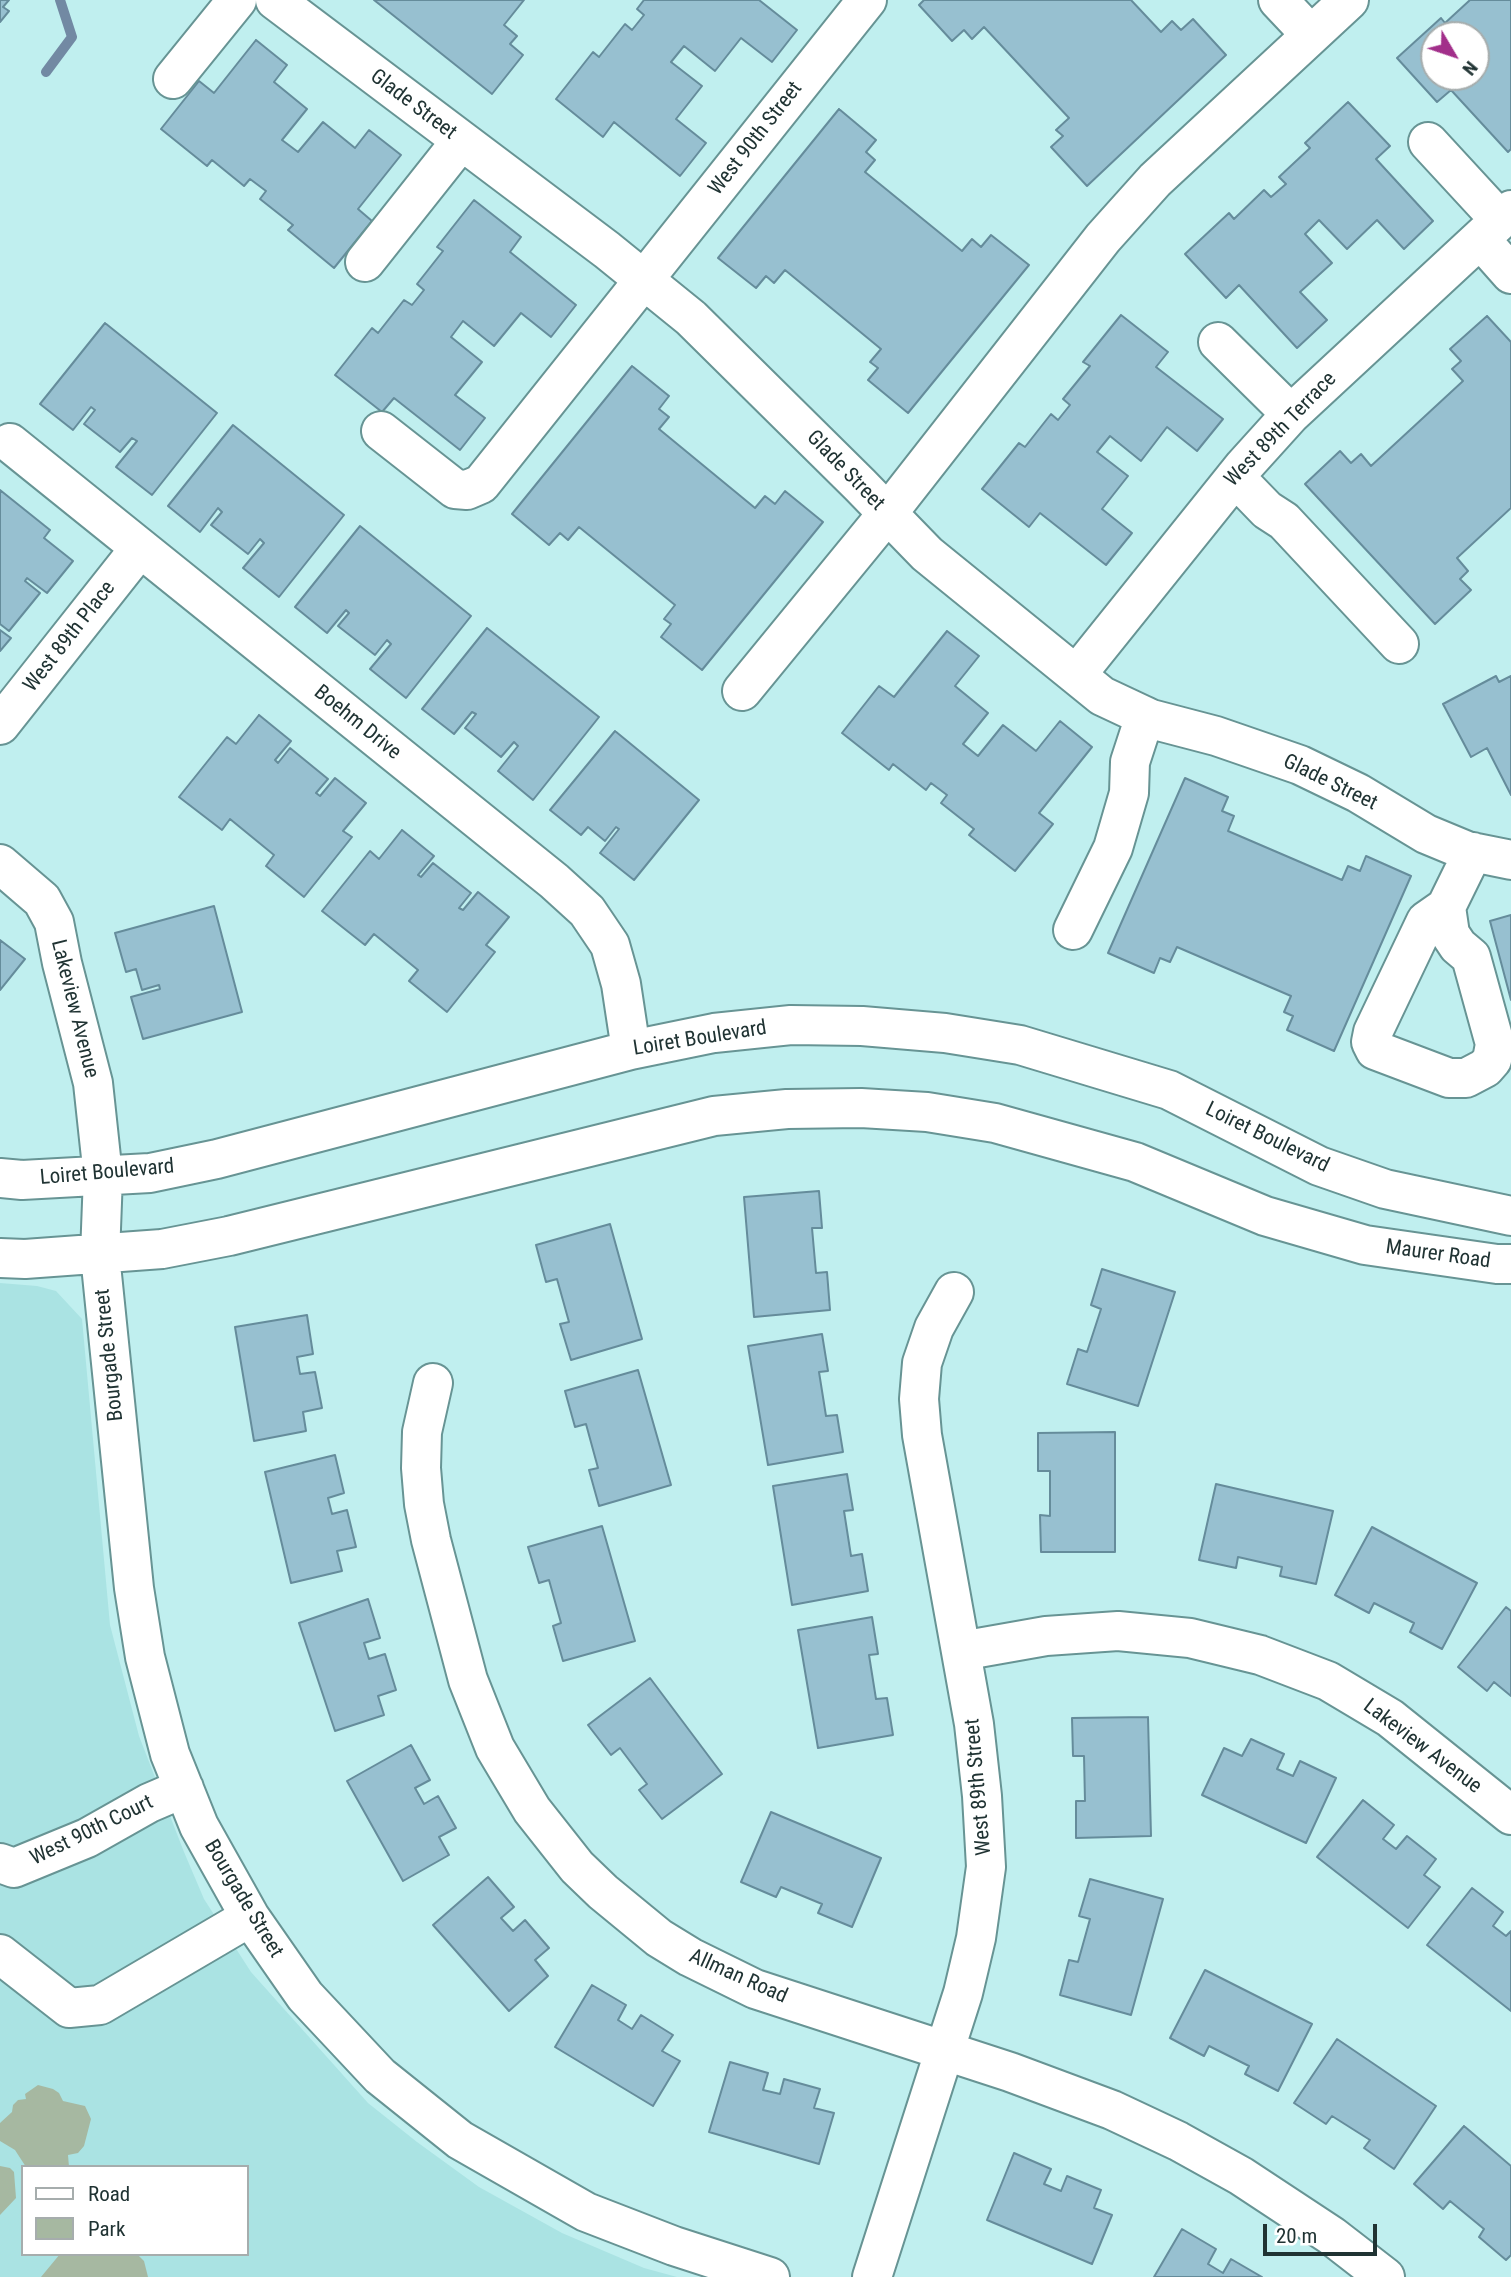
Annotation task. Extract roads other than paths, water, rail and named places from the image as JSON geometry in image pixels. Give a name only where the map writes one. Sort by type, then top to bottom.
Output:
[{"type":"street","points":[[173,79],[237,0]]},
{"type":"street","name":"Glade Street","points":[[275,0],[645,279],[691,318],[927,554],[1102,696],[1145,716],[1258,749],[1300,765],[1358,793],[1426,834],[1470,851]]},
{"type":"street","points":[[1278,0],[1311,35]]},
{"type":"street","points":[[742,691],[887,514],[1103,238],[1155,180],[1349,0]]},
{"type":"street","name":"West 90th Street","points":[[381,431],[455,489],[467,490],[481,484],[645,279],[852,5]]},
{"type":"street","points":[[365,262],[461,141]]},
{"type":"street","points":[[1428,142],[1497,223],[1511,274]]},
{"type":"street","name":"West 89th Terrace","points":[[1077,674],[1235,477],[1291,414],[1497,223]]},
{"type":"street","points":[[1217,342],[1291,414]]},
{"type":"street","name":"Boehm Drive","points":[[10,443],[554,881],[587,911],[610,945],[621,984],[631,1050]]},
{"type":"street","points":[[1235,477],[1267,510],[1284,521],[1399,644]]},
{"type":"street","name":"West 89th Place","points":[[0,725],[139,548]]},
{"type":"street","points":[[1073,930],[1113,848],[1129,793],[1130,762],[1145,716]]},
{"type":"street","points":[[1446,907],[1470,851],[1511,860]]},
{"type":"street","name":"Lakeview Avenue","points":[[0,864],[42,900],[54,922],[93,1083],[103,1176],[100,1255]]},
{"type":"street","name":"Loiret Boulevard","points":[[0,1178],[22,1180],[150,1173],[217,1159],[631,1050],[713,1033],[791,1025],[862,1026],[945,1033],[1020,1045],[1169,1090],[1320,1166],[1385,1189],[1511,1216]]},
{"type":"street","name":"Maurer Road","points":[[100,1255],[162,1249],[229,1236],[714,1116],[787,1109],[861,1108],[927,1112],[995,1123],[1135,1162],[1265,1216],[1365,1245],[1511,1264]]},
{"type":"street","points":[[0,1258],[100,1255]]},
{"type":"street","name":"Bourgade Street","points":[[100,1255],[134,1588],[145,1657],[170,1754],[199,1826],[250,1917],[305,1996],[380,2076],[460,2140],[586,2212],[674,2246],[770,2277]]},
{"type":"street","name":"West 89th Street","points":[[872,2277],[945,2052],[976,1938],[986,1867],[974,1724],[922,1435],[919,1399],[922,1363],[933,1328],[954,1292]]},
{"type":"street","name":"Allman Road","points":[[432,1383],[422,1432],[424,1504],[468,1680],[495,1748],[532,1810],[577,1867],[603,1892],[659,1938],[690,1957],[755,1989],[1010,2072],[1112,2110],[1178,2141],[1241,2176],[1332,2236],[1385,2277]]},
{"type":"street","name":"Lakeview Avenue","points":[[961,1651],[1046,1636],[1118,1631],[1190,1638],[1260,1655],[1328,1681],[1390,1718],[1511,1815]]},
{"type":"street","name":"West 90th Court","points":[[0,1863],[15,1868],[72,1844],[149,1803],[184,1788]]},
{"type":"street","points":[[0,1954],[69,2008],[100,2005],[250,1917]]},
{"type":"waterway","points":[[46,72],[72,37],[60,0]]}]
